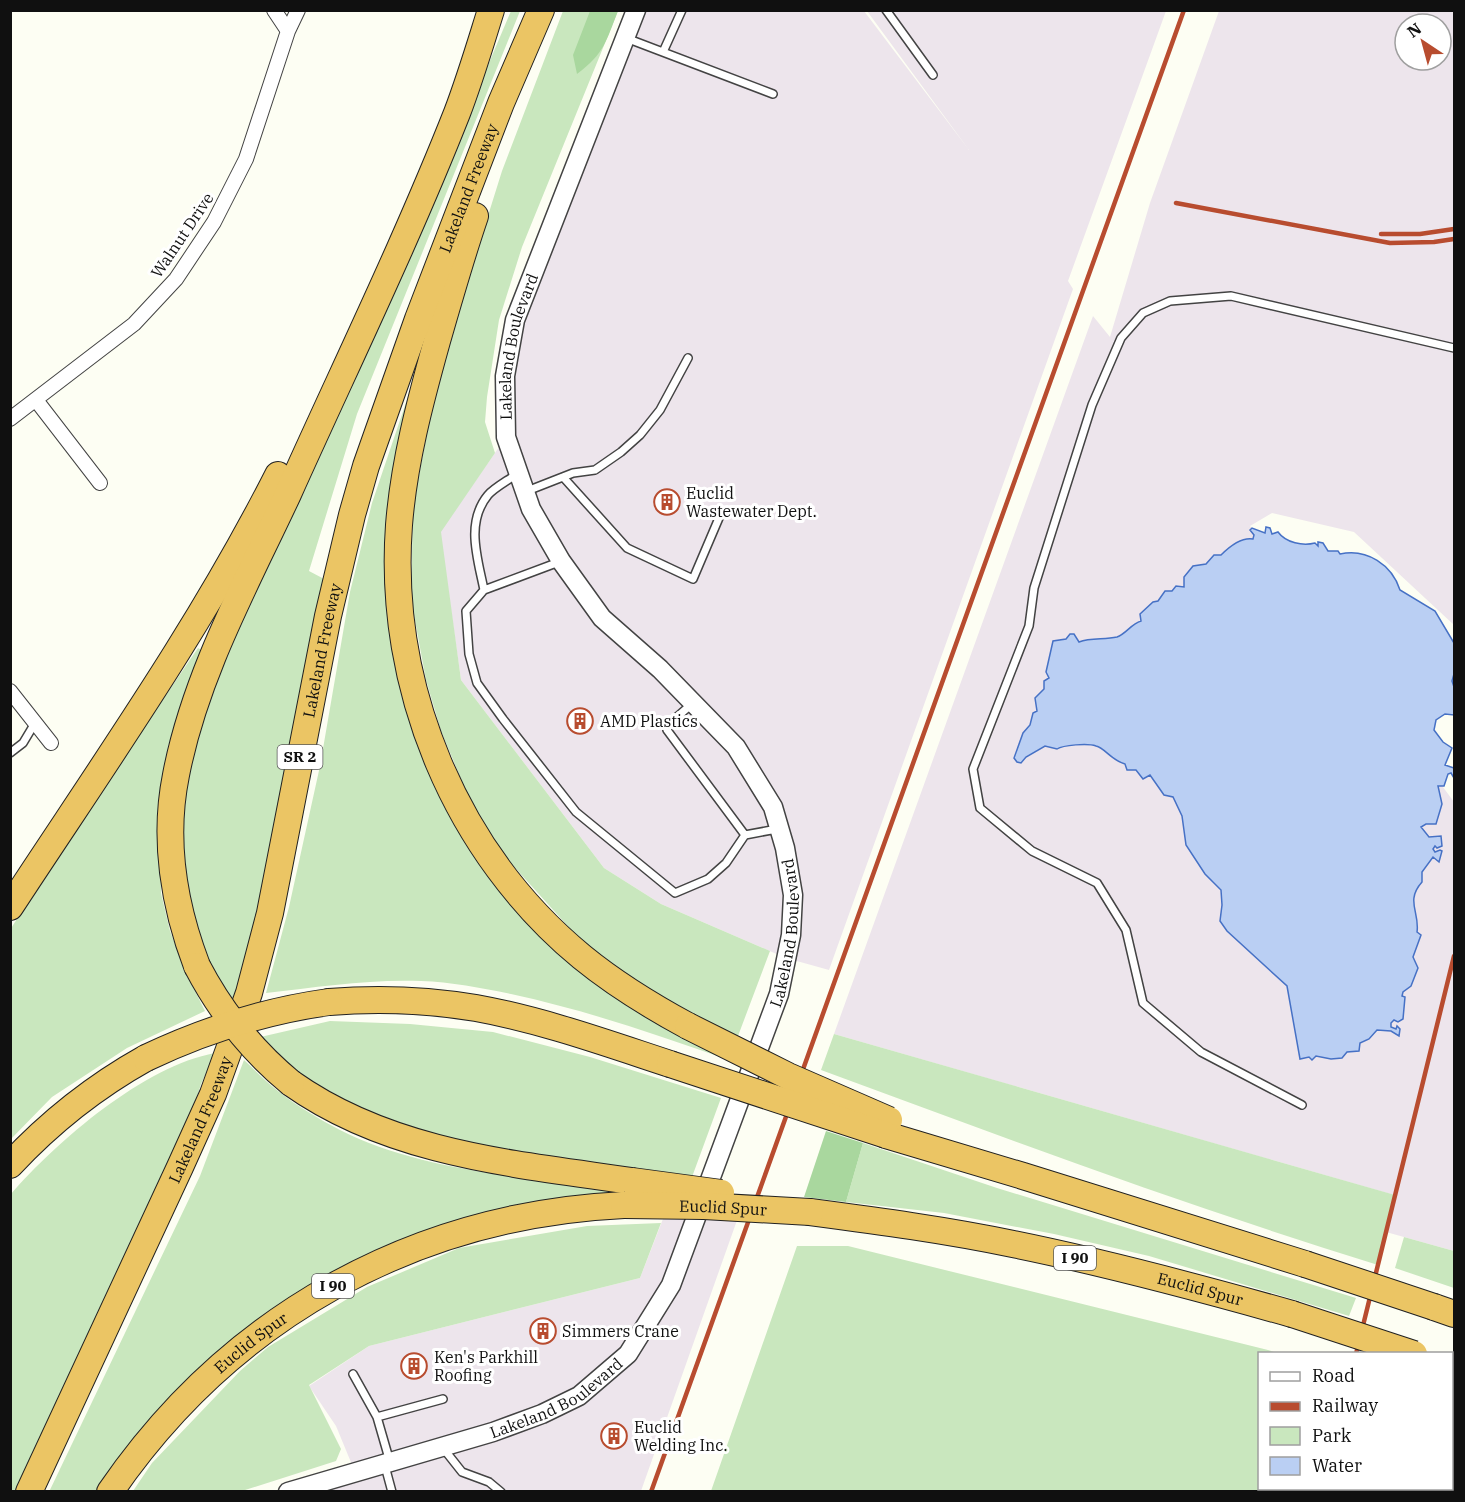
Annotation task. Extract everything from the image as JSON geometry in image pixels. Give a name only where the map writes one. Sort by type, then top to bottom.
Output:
[{"type":"highway","points":[[10,907],[170,665],[259,513],[320,393],[364,298],[490,10]]},
{"type":"highway","points":[[490,10],[458,111],[416,212],[218,644],[189,722],[176,776],[171,835],[177,902],[182,922],[197,966],[220,1007],[262,1058],[308,1095],[350,1118],[422,1145],[509,1163],[744,1196],[810,1212]]},
{"type":"highway","points":[[542,10],[514,105],[469,234],[413,430],[402,495],[398,556],[406,648],[419,709],[439,768],[460,807],[500,869],[537,913],[582,956],[629,991],[688,1026],[887,1127]]},
{"type":"highway","name":"Lakeland Freeway","points":[[29,1491],[202,1120],[241,1016],[270,913],[327,616],[366,465],[422,308],[501,103],[542,10]]},
{"type":"highway","points":[[10,1165],[75,1104],[123,1071],[192,1037],[236,1021],[280,1010],[329,1002],[394,1001],[476,1008],[553,1027],[670,1064],[887,1127],[1023,1176],[1444,1310]]},
{"type":"highway","name":"Euclid Spur","points":[[110,1491],[154,1432],[212,1373],[275,1323],[342,1281],[413,1248],[489,1224],[568,1209],[624,1205],[704,1206],[810,1212],[959,1234],[1074,1257],[1168,1280],[1292,1314],[1411,1352]]},
{"type":"street","points":[[274,10],[288,31]]},
{"type":"street","name":"Walnut Drive","points":[[10,420],[134,324],[176,279],[214,222],[246,159],[288,31],[298,10]]},
{"type":"street","name":"Lakeland Boulevard","points":[[288,1491],[442,1447],[542,1414],[579,1396],[628,1354],[671,1285],[779,994],[791,935],[793,895],[785,848],[773,807],[736,747],[660,669],[602,618],[561,561],[531,509],[506,437],[505,376],[515,320],[636,10]]},
{"type":"street","points":[[36,400],[99,483]]},
{"type":"street","points":[[10,691],[51,743]]},
{"type":"lane","points":[[663,52],[682,10]]},
{"type":"lane","points":[[886,10],[933,75]]},
{"type":"lane","points":[[626,38],[772,94]]},
{"type":"lane","points":[[1302,1105],[1201,1052],[1143,1003],[1126,930],[1097,883],[1032,851],[980,808],[973,769],[1029,626],[1034,588],[1092,405],[1121,338],[1143,312],[1170,301],[1231,296],[1455,348]]},
{"type":"lane","points":[[524,492],[537,485],[573,473],[595,470],[621,452],[640,435],[660,410],[688,358]]},
{"type":"lane","points":[[484,590],[474,540],[475,518],[488,495],[518,473]]},
{"type":"lane","points":[[563,477],[627,548],[693,579],[718,518]]},
{"type":"lane","points":[[561,561],[484,590],[466,611],[469,654],[477,683],[576,812],[675,894],[708,879],[726,863],[745,835],[780,829]]},
{"type":"lane","points":[[693,703],[670,723],[667,730],[745,835]]},
{"type":"lane","points":[[10,753],[23,743],[35,723]]},
{"type":"lane","points":[[353,1374],[377,1417],[392,1491]]},
{"type":"lane","points":[[377,1417],[443,1399]]},
{"type":"lane","points":[[442,1447],[462,1472],[489,1482],[501,1491]]},
{"type":"shaded area","points":[[636,11],[864,11],[969,150],[867,11],[1166,11],[1068,281],[1073,289],[829,970],[786,958],[661,904],[604,868],[461,680],[440,532],[506,437],[515,320]]},
{"type":"shaded area","points":[[1219,11],[1454,11],[1454,625],[1354,532],[1272,513],[1250,526],[1454,802],[1454,1251],[1386,1232],[1394,1195],[834,1034],[1093,316],[1110,337],[1150,203]]},
{"type":"shaded area","points":[[668,1206],[741,1209],[641,1491],[288,1492],[355,1472],[336,1426],[309,1386],[369,1346],[640,1278]]},
{"type":"green space","points":[[511,11],[520,11],[357,414],[309,571],[326,580],[243,993],[228,1005],[209,971],[183,877],[183,779],[204,708],[241,618],[404,264]]},
{"type":"green space","points":[[563,11],[618,11],[522,247],[499,320],[485,422],[495,453],[441,532],[461,680],[604,868],[661,904],[770,951],[738,1036],[675,1009],[608,962],[574,933],[507,859],[476,815],[441,731],[426,680],[411,599],[413,506],[439,372],[502,171]]},
{"type":"green space","points":[[590,11],[618,11],[599,53],[577,74],[573,55]]},
{"type":"green space","points":[[417,370],[399,658],[484,862],[726,1059],[566,1007],[455,984],[382,981],[266,993],[289,907],[320,766],[350,592],[372,503]]},
{"type":"green space","points":[[198,648],[203,651],[168,746],[160,821],[161,893],[170,931],[186,973],[205,1011],[127,1048],[52,1097],[11,1139],[10,930],[53,861]]},
{"type":"green space","points":[[330,1021],[410,1024],[493,1032],[590,1057],[721,1098],[692,1177],[510,1153],[364,1117],[290,1069],[256,1038]]},
{"type":"green space","points":[[834,1034],[1395,1195],[1378,1265],[1168,1196],[821,1070]]},
{"type":"green space","points":[[215,1053],[201,1084],[191,1117],[17,1491],[11,1492],[11,1194],[52,1151],[131,1089],[188,1061]]},
{"type":"green space","points":[[244,1060],[300,1107],[340,1130],[371,1144],[405,1155],[478,1171],[622,1190],[621,1196],[532,1203],[422,1232],[373,1251],[271,1309],[232,1340],[173,1394],[122,1457],[99,1491],[49,1492],[200,1176]]},
{"type":"green space","points":[[826,1131],[863,1143],[846,1202],[804,1197]]},
{"type":"green space","points":[[863,1143],[997,1188],[1356,1298],[1349,1316],[1149,1256],[1054,1234],[944,1213],[846,1202]]},
{"type":"green space","points":[[661,1223],[640,1278],[369,1346],[309,1385],[341,1449],[336,1461],[242,1491],[133,1491],[152,1463],[240,1371],[268,1347],[367,1287],[459,1248],[587,1226]]},
{"type":"green space","points":[[1404,1237],[1454,1251],[1454,1288],[1395,1268]]},
{"type":"green space","points":[[797,1246],[848,1246],[1274,1352],[1258,1352],[1258,1490],[1290,1491],[711,1491]]},
{"type":"green space","points":[[1454,1401],[1454,1491],[1347,1491],[1453,1490]]},
{"type":"water","points":[[1266,527],[1270,528],[1272,534],[1278,532],[1285,539],[1295,543],[1315,543],[1318,546],[1318,542],[1323,543],[1328,551],[1338,551],[1340,554],[1360,554],[1377,560],[1391,573],[1400,590],[1435,611],[1454,643],[1452,681],[1454,715],[1445,714],[1436,720],[1434,730],[1443,742],[1452,748],[1445,765],[1454,768],[1454,778],[1451,773],[1448,774],[1444,786],[1438,786],[1442,804],[1436,824],[1426,824],[1421,827],[1429,837],[1441,836],[1442,846],[1437,848],[1435,846],[1433,849],[1435,852],[1442,851],[1439,862],[1433,857],[1422,872],[1422,882],[1414,895],[1417,932],[1421,935],[1413,957],[1418,968],[1411,986],[1403,992],[1402,996],[1405,997],[1403,1019],[1398,1022],[1394,1020],[1391,1023],[1391,1027],[1396,1029],[1397,1026],[1400,1029],[1399,1036],[1391,1031],[1377,1030],[1369,1039],[1360,1043],[1359,1051],[1347,1052],[1342,1058],[1331,1059],[1316,1056],[1312,1060],[1309,1057],[1300,1059],[1287,986],[1227,931],[1220,921],[1221,890],[1205,874],[1186,845],[1182,816],[1173,797],[1164,795],[1150,775],[1143,779],[1136,770],[1127,770],[1125,764],[1092,745],[1057,749],[1045,746],[1026,757],[1021,763],[1014,758],[1023,733],[1030,725],[1033,713],[1037,711],[1035,698],[1044,689],[1044,681],[1049,678],[1046,672],[1053,641],[1066,639],[1070,634],[1074,634],[1079,642],[1120,636],[1141,621],[1140,614],[1153,602],[1158,601],[1165,591],[1172,591],[1176,586],[1184,587],[1184,577],[1193,566],[1206,564],[1214,555],[1221,555],[1240,541],[1253,539],[1254,535],[1250,530],[1252,528],[1265,533]]},
{"type":"railway","points":[[651,1492],[1184,10]]},
{"type":"railway","points":[[1176,203],[1390,243],[1454,239]]},
{"type":"railway","points":[[1381,234],[1420,234],[1454,229]]},
{"type":"railway","points":[[1356,1352],[1454,956]]},
{"type":"place","name":"Euclid Wastewater Dept.","points":[[667,502]]},
{"type":"place","name":"AMD Plastics","points":[[580,721]]},
{"type":"place","name":"Simmers Crane","points":[[543,1331]]},
{"type":"place","name":"Ken's Parkhill Roofing","points":[[414,1366]]},
{"type":"place","name":"Euclid Welding Inc.","points":[[614,1436]]}]
